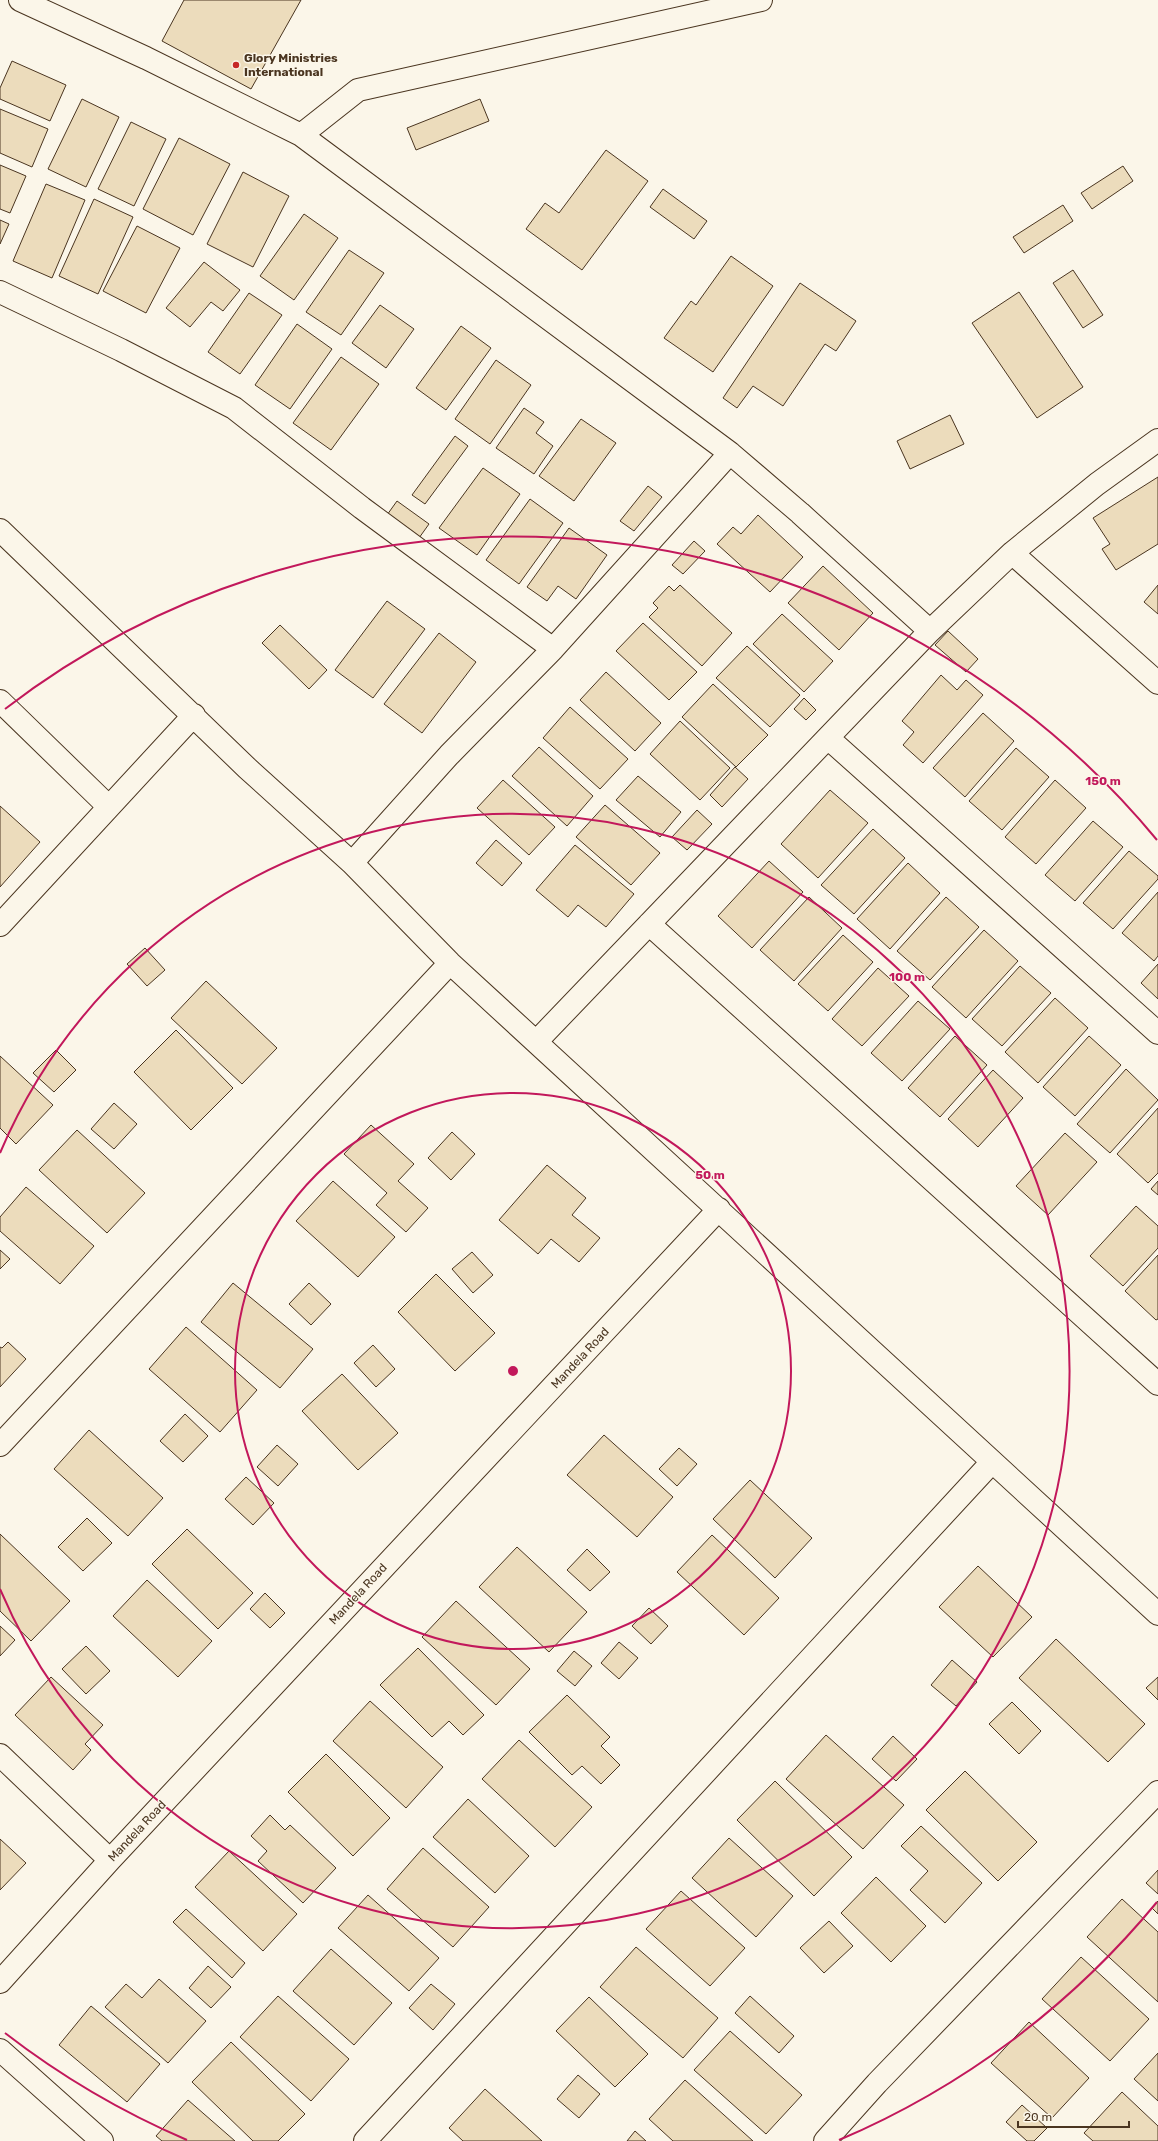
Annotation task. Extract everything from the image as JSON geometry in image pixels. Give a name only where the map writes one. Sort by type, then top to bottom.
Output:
[{"type":"street","points":[[20,0],[146,58],[301,135],[730,453],[805,518],[930,631]]},
{"type":"street","points":[[301,135],[358,90],[761,0]]},
{"type":"street","points":[[0,292],[121,350],[234,408],[362,508],[553,649]]},
{"type":"street","points":[[536,1042],[930,631],[1012,553],[1097,484],[1158,440]]},
{"type":"street","points":[[352,862],[449,755],[553,649],[730,453]]},
{"type":"street","points":[[0,530],[194,715],[247,768],[352,862],[450,963],[1158,1614]]},
{"type":"street","points":[[1012,553],[1158,683]]},
{"type":"street","points":[[0,701],[81,778],[109,807]]},
{"type":"street","points":[[0,925],[194,715]]},
{"type":"street","points":[[828,738],[1158,1033]]},
{"type":"street","points":[[649,924],[1158,1384]]},
{"type":"street","points":[[0,1446],[450,963]]},
{"type":"street","name":"Mandela Road","points":[[0,1982],[110,1860],[719,1209]]},
{"type":"street","points":[[365,2141],[992,1462]]},
{"type":"street","points":[[0,1754],[110,1860]]},
{"type":"street","points":[[825,2141],[877,2083],[1158,1792]]},
{"type":"street","points":[[0,2050],[102,2141]]},
{"type":"building","name":"Glory Ministries International","points":[[184,0],[301,0],[251,89],[162,41]]},
{"type":"building","points":[[12,61],[66,85],[50,121],[0,99],[0,88]]},
{"type":"building","points":[[82,99],[119,117],[86,187],[48,169]]},
{"type":"building","points":[[480,99],[489,121],[416,150],[407,128]]},
{"type":"building","points":[[0,109],[48,129],[32,167],[0,153]]},
{"type":"building","points":[[131,122],[166,139],[134,206],[98,189]]},
{"type":"building","points":[[179,138],[230,164],[193,235],[143,209]]},
{"type":"building","points":[[606,150],[648,181],[582,270],[526,229],[545,203],[559,213]]},
{"type":"building","points":[[0,165],[26,176],[10,213],[0,209]]},
{"type":"building","points":[[1123,166],[1133,181],[1092,209],[1081,193]]},
{"type":"building","points":[[243,172],[289,196],[253,267],[207,244]]},
{"type":"building","points":[[46,184],[85,200],[52,278],[13,261]]},
{"type":"building","points":[[663,189],[707,221],[694,239],[650,207]]},
{"type":"building","points":[[94,199],[133,217],[98,294],[59,276]]},
{"type":"building","points":[[1063,205],[1073,221],[1024,253],[1013,237]]},
{"type":"building","points":[[304,214],[338,238],[294,300],[260,276]]},
{"type":"building","points":[[0,220],[9,224],[0,244]]},
{"type":"building","points":[[137,226],[180,248],[146,313],[103,291]]},
{"type":"building","points":[[349,250],[384,273],[341,335],[306,312]]},
{"type":"building","points":[[731,256],[773,286],[713,372],[664,338],[691,301],[696,305]]},
{"type":"building","points":[[204,262],[240,290],[223,311],[211,302],[190,327],[166,308]]},
{"type":"building","points":[[1073,270],[1103,315],[1083,328],[1053,283]]},
{"type":"building","points":[[800,283],[856,321],[836,351],[825,344],[783,406],[753,386],[737,408],[723,398]]},
{"type":"building","points":[[1019,292],[1083,387],[1037,418],[972,323]]},
{"type":"building","points":[[249,293],[282,315],[240,374],[208,352]]},
{"type":"building","points":[[380,305],[414,329],[386,368],[352,343]]},
{"type":"building","points":[[297,324],[332,349],[290,409],[255,385]]},
{"type":"building","points":[[461,326],[491,348],[446,410],[416,388]]},
{"type":"building","points":[[341,357],[379,384],[331,450],[293,423]]},
{"type":"building","points":[[496,360],[531,385],[490,444],[455,419]]},
{"type":"building","points":[[524,408],[544,422],[536,433],[553,446],[534,474],[496,448]]},
{"type":"building","points":[[950,415],[964,444],[910,469],[897,441]]},
{"type":"building","points":[[581,419],[616,443],[574,501],[539,476]]},
{"type":"building","points":[[455,436],[468,446],[425,504],[412,495]]},
{"type":"building","points":[[483,468],[520,494],[477,555],[439,528]]},
{"type":"building","points":[[1158,477],[1158,544],[1116,570],[1102,549],[1110,544],[1093,518]]},
{"type":"building","points":[[648,486],[662,497],[634,531],[620,521]]},
{"type":"building","points":[[530,499],[563,523],[519,584],[486,560]]},
{"type":"building","points":[[397,501],[429,524],[419,538],[387,515]]},
{"type":"building","points":[[758,515],[803,557],[770,592],[717,544],[733,527],[741,534]]},
{"type":"building","points":[[569,528],[607,555],[576,599],[558,586],[547,601],[527,587]]},
{"type":"building","points":[[694,541],[705,551],[683,574],[672,565]]},
{"type":"building","points":[[823,566],[873,613],[839,650],[788,603]]},
{"type":"building","points":[[680,585],[732,633],[702,666],[649,617],[658,608],[653,603],[669,586],[674,591]]},
{"type":"building","points":[[1158,585],[1158,614],[1144,602]]},
{"type":"building","points":[[387,601],[425,629],[373,698],[335,670]]},
{"type":"building","points":[[782,614],[833,661],[804,692],[753,644]]},
{"type":"building","points":[[643,623],[697,672],[669,700],[616,651]]},
{"type":"building","points":[[280,625],[327,670],[309,689],[262,643]]},
{"type":"building","points":[[948,631],[978,659],[966,672],[935,645]]},
{"type":"building","points":[[439,633],[476,662],[422,733],[384,704]]},
{"type":"building","points":[[747,646],[800,695],[770,727],[716,678]]},
{"type":"building","points":[[606,672],[661,723],[635,751],[580,700]]},
{"type":"building","points":[[941,675],[957,690],[966,680],[983,695],[923,763],[903,745],[914,732],[902,721]]},
{"type":"building","points":[[713,684],[768,735],[736,767],[682,717]]},
{"type":"building","points":[[804,698],[816,710],[806,720],[794,709]]},
{"type":"building","points":[[570,707],[628,759],[600,789],[543,738]]},
{"type":"building","points":[[983,713],[1014,741],[965,797],[933,768]]},
{"type":"building","points":[[680,721],[730,768],[700,800],[650,754]]},
{"type":"building","points":[[539,747],[593,796],[567,826],[512,776]]},
{"type":"building","points":[[1016,748],[1049,777],[1002,830],[969,801]]},
{"type":"building","points":[[735,767],[748,779],[722,807],[710,795]]},
{"type":"building","points":[[638,776],[681,812],[660,837],[616,800]]},
{"type":"building","points":[[503,780],[555,827],[529,855],[477,808]]},
{"type":"building","points":[[1055,780],[1086,808],[1036,864],[1005,837]]},
{"type":"building","points":[[830,790],[868,823],[818,878],[781,844]]},
{"type":"building","points":[[605,805],[660,853],[631,885],[576,837]]},
{"type":"building","points":[[0,806],[40,842],[0,887]]},
{"type":"building","points":[[697,810],[712,824],[687,850],[672,837]]},
{"type":"building","points":[[1093,821],[1123,847],[1075,901],[1045,875]]},
{"type":"building","points":[[873,829],[905,858],[854,914],[821,885]]},
{"type":"building","points":[[496,840],[522,863],[502,886],[476,863]]},
{"type":"building","points":[[575,845],[634,894],[606,927],[578,905],[568,917],[536,890]]},
{"type":"building","points":[[1129,851],[1158,876],[1158,879],[1113,929],[1083,903]]},
{"type":"building","points":[[769,861],[803,892],[752,948],[718,916]]},
{"type":"building","points":[[908,863],[940,893],[890,949],[857,919]]},
{"type":"building","points":[[1158,892],[1158,956],[1154,961],[1122,933]]},
{"type":"building","points":[[809,897],[842,928],[794,981],[760,950]]},
{"type":"building","points":[[946,897],[979,927],[930,980],[897,951]]},
{"type":"building","points":[[984,930],[1018,961],[966,1018],[932,987]]},
{"type":"building","points":[[843,935],[873,962],[828,1011],[798,984]]},
{"type":"building","points":[[145,948],[165,970],[147,986],[127,964]]},
{"type":"building","points":[[1158,964],[1158,999],[1141,983]]},
{"type":"building","points":[[1020,966],[1051,993],[1002,1046],[972,1019]]},
{"type":"building","points":[[878,968],[909,996],[862,1046],[832,1019]]},
{"type":"building","points":[[206,981],[277,1048],[242,1084],[171,1018]]},
{"type":"building","points":[[1055,998],[1088,1028],[1038,1083],[1005,1052]]},
{"type":"building","points":[[918,1001],[950,1029],[902,1081],[871,1053]]},
{"type":"building","points":[[176,1030],[233,1088],[191,1130],[134,1072]]},
{"type":"building","points":[[955,1036],[987,1065],[940,1117],[908,1088]]},
{"type":"building","points":[[1089,1036],[1121,1065],[1075,1116],[1043,1087]]},
{"type":"building","points":[[56,1050],[76,1070],[54,1092],[33,1073]]},
{"type":"building","points":[[0,1056],[53,1105],[16,1144],[0,1128]]},
{"type":"building","points":[[1126,1069],[1158,1100],[1110,1153],[1077,1124]]},
{"type":"building","points":[[993,1070],[1023,1098],[978,1147],[948,1119]]},
{"type":"building","points":[[114,1103],[137,1124],[114,1149],[91,1129]]},
{"type":"building","points":[[1158,1108],[1158,1173],[1148,1183],[1117,1154]]},
{"type":"building","points":[[371,1125],[414,1164],[398,1181],[428,1208],[406,1232],[376,1205],[387,1193],[344,1154]]},
{"type":"building","points":[[77,1130],[145,1193],[107,1233],[39,1170]]},
{"type":"building","points":[[452,1132],[475,1154],[451,1180],[428,1158]]},
{"type":"building","points":[[1065,1133],[1097,1162],[1048,1215],[1016,1186]]},
{"type":"building","points":[[547,1165],[586,1198],[572,1215],[600,1238],[579,1262],[551,1239],[538,1254],[499,1220]]},
{"type":"building","points":[[333,1181],[395,1237],[358,1277],[296,1221]]},
{"type":"building","points":[[1158,1181],[1158,1195],[1151,1189]]},
{"type":"building","points":[[26,1187],[94,1246],[60,1284],[0,1231],[0,1217]]},
{"type":"building","points":[[1136,1206],[1158,1226],[1158,1248],[1123,1286],[1090,1256]]},
{"type":"building","points":[[0,1250],[10,1259],[0,1269]]},
{"type":"building","points":[[472,1252],[493,1275],[473,1293],[452,1269]]},
{"type":"building","points":[[1158,1255],[1158,1319],[1156,1320],[1125,1291]]},
{"type":"building","points":[[436,1274],[495,1333],[455,1371],[398,1312]]},
{"type":"building","points":[[233,1283],[313,1349],[280,1388],[201,1322]]},
{"type":"building","points":[[309,1283],[331,1304],[311,1325],[289,1304]]},
{"type":"building","points":[[186,1327],[257,1390],[220,1432],[149,1369]]},
{"type":"building","points":[[8,1342],[26,1359],[0,1387],[0,1347],[2,1348]]},
{"type":"building","points":[[373,1345],[395,1369],[376,1387],[354,1363]]},
{"type":"building","points":[[342,1374],[398,1433],[358,1470],[302,1411]]},
{"type":"building","points":[[185,1414],[208,1436],[183,1462],[160,1441]]},
{"type":"building","points":[[89,1430],[163,1498],[128,1536],[54,1469]]},
{"type":"building","points":[[604,1435],[673,1497],[637,1537],[567,1475]]},
{"type":"building","points":[[277,1445],[298,1464],[278,1486],[257,1467]]},
{"type":"building","points":[[679,1448],[697,1464],[677,1486],[659,1469]]},
{"type":"building","points":[[246,1477],[274,1503],[253,1525],[225,1499]]},
{"type":"building","points":[[750,1480],[812,1538],[775,1578],[713,1519]]},
{"type":"building","points":[[87,1518],[112,1543],[83,1571],[58,1547]]},
{"type":"building","points":[[187,1529],[253,1593],[218,1629],[152,1564]]},
{"type":"building","points":[[0,1534],[70,1601],[31,1641],[0,1611]]},
{"type":"building","points":[[712,1535],[779,1598],[744,1635],[677,1572]]},
{"type":"building","points":[[517,1547],[587,1612],[549,1652],[479,1587]]},
{"type":"building","points":[[587,1549],[610,1572],[590,1591],[567,1570]]},
{"type":"building","points":[[978,1566],[1032,1617],[993,1657],[939,1607]]},
{"type":"building","points":[[147,1580],[212,1641],[178,1677],[113,1616]]},
{"type":"building","points":[[265,1593],[285,1613],[270,1628],[250,1609]]},
{"type":"building","points":[[456,1601],[530,1669],[496,1705],[422,1637]]},
{"type":"building","points":[[649,1608],[668,1626],[651,1644],[632,1626]]},
{"type":"building","points":[[0,1626],[15,1640],[0,1656]]},
{"type":"building","points":[[1056,1639],[1145,1724],[1108,1762],[1019,1678]]},
{"type":"building","points":[[619,1642],[638,1658],[619,1679],[601,1663]]},
{"type":"building","points":[[86,1646],[110,1671],[86,1694],[62,1669]]},
{"type":"building","points":[[418,1648],[484,1715],[463,1735],[449,1721],[432,1737],[380,1685]]},
{"type":"building","points":[[574,1651],[592,1666],[575,1686],[557,1671]]},
{"type":"building","points":[[952,1660],[977,1682],[956,1706],[931,1685]]},
{"type":"building","points":[[51,1677],[103,1725],[85,1744],[91,1750],[73,1770],[15,1715]]},
{"type":"building","points":[[1158,1677],[1158,1700],[1146,1688]]},
{"type":"building","points":[[567,1695],[610,1737],[601,1746],[620,1765],[601,1784],[582,1766],[572,1775],[529,1732]]},
{"type":"building","points":[[370,1701],[443,1767],[406,1808],[333,1741]]},
{"type":"building","points":[[1012,1702],[1041,1731],[1019,1754],[989,1724]]},
{"type":"building","points":[[826,1735],[904,1805],[863,1849],[786,1779]]},
{"type":"building","points":[[893,1736],[917,1759],[896,1781],[872,1759]]},
{"type":"building","points":[[519,1740],[592,1807],[555,1847],[482,1779]]},
{"type":"building","points":[[326,1754],[390,1818],[353,1856],[288,1792]]},
{"type":"building","points":[[965,1771],[1037,1842],[998,1881],[926,1810]]},
{"type":"building","points":[[775,1781],[852,1857],[814,1896],[737,1820]]},
{"type":"building","points":[[468,1799],[529,1856],[495,1893],[433,1837]]},
{"type":"building","points":[[270,1815],[285,1830],[290,1825],[336,1868],[303,1903],[258,1861],[267,1851],[251,1836]]},
{"type":"building","points":[[921,1826],[982,1883],[945,1923],[910,1890],[928,1871],[901,1846]]},
{"type":"building","points":[[729,1838],[793,1896],[756,1937],[692,1878]]},
{"type":"building","points":[[0,1839],[26,1863],[0,1890]]},
{"type":"building","points":[[423,1848],[489,1907],[453,1947],[387,1889]]},
{"type":"building","points":[[229,1851],[297,1914],[263,1951],[195,1887]]},
{"type":"building","points":[[1158,1870],[1158,1894],[1146,1883]]},
{"type":"building","points":[[876,1877],[926,1926],[891,1962],[841,1913]]},
{"type":"building","points":[[681,1891],[745,1948],[710,1986],[646,1929]]},
{"type":"building","points":[[368,1895],[439,1958],[409,1991],[338,1928]]},
{"type":"building","points":[[1122,1899],[1158,1932],[1158,2002],[1087,1937]]},
{"type":"building","points":[[1158,1901],[1158,1914],[1152,1908]]},
{"type":"building","points":[[186,1909],[245,1963],[232,1978],[173,1922]]},
{"type":"building","points":[[829,1921],[853,1946],[824,1973],[800,1948]]},
{"type":"building","points":[[636,1947],[718,2018],[683,2058],[600,1987]]},
{"type":"building","points":[[331,1949],[392,2003],[354,2045],[293,1991]]},
{"type":"building","points":[[1081,1957],[1149,2019],[1110,2061],[1042,1999]]},
{"type":"building","points":[[208,1966],[231,1987],[211,2008],[189,1988]]},
{"type":"building","points":[[159,1979],[206,2021],[168,2063],[105,2007],[126,1984],[142,1998]]},
{"type":"building","points":[[431,1984],[455,2004],[433,2030],[409,2008]]},
{"type":"building","points":[[278,1996],[349,2059],[311,2101],[240,2037]]},
{"type":"building","points":[[750,1996],[794,2036],[779,2053],[735,2013]]},
{"type":"building","points":[[589,1997],[648,2054],[615,2087],[556,2031]]},
{"type":"building","points":[[91,2006],[160,2064],[127,2102],[59,2045]]},
{"type":"building","points":[[1029,2022],[1089,2078],[1052,2118],[991,2063]]},
{"type":"building","points":[[730,2031],[802,2095],[766,2134],[694,2070]]},
{"type":"building","points":[[231,2042],[305,2114],[278,2141],[253,2141],[192,2082]]},
{"type":"building","points":[[1158,2053],[1158,2101],[1134,2079]]},
{"type":"building","points":[[578,2075],[600,2094],[579,2118],[557,2099]]},
{"type":"building","points":[[685,2080],[753,2141],[673,2141],[649,2119]]},
{"type":"building","points":[[485,2089],[542,2141],[463,2141],[449,2128]]},
{"type":"building","points":[[1122,2092],[1158,2126],[1158,2141],[1093,2141],[1084,2133]]},
{"type":"building","points":[[188,2100],[235,2141],[162,2141],[156,2136]]},
{"type":"building","points":[[1022,2105],[1047,2128],[1034,2141],[1027,2141],[1006,2122]]},
{"type":"building","points":[[635,2131],[646,2141],[627,2141]]},
{"type":"place","name":"Glory Ministries International","points":[[236,65]]}]
